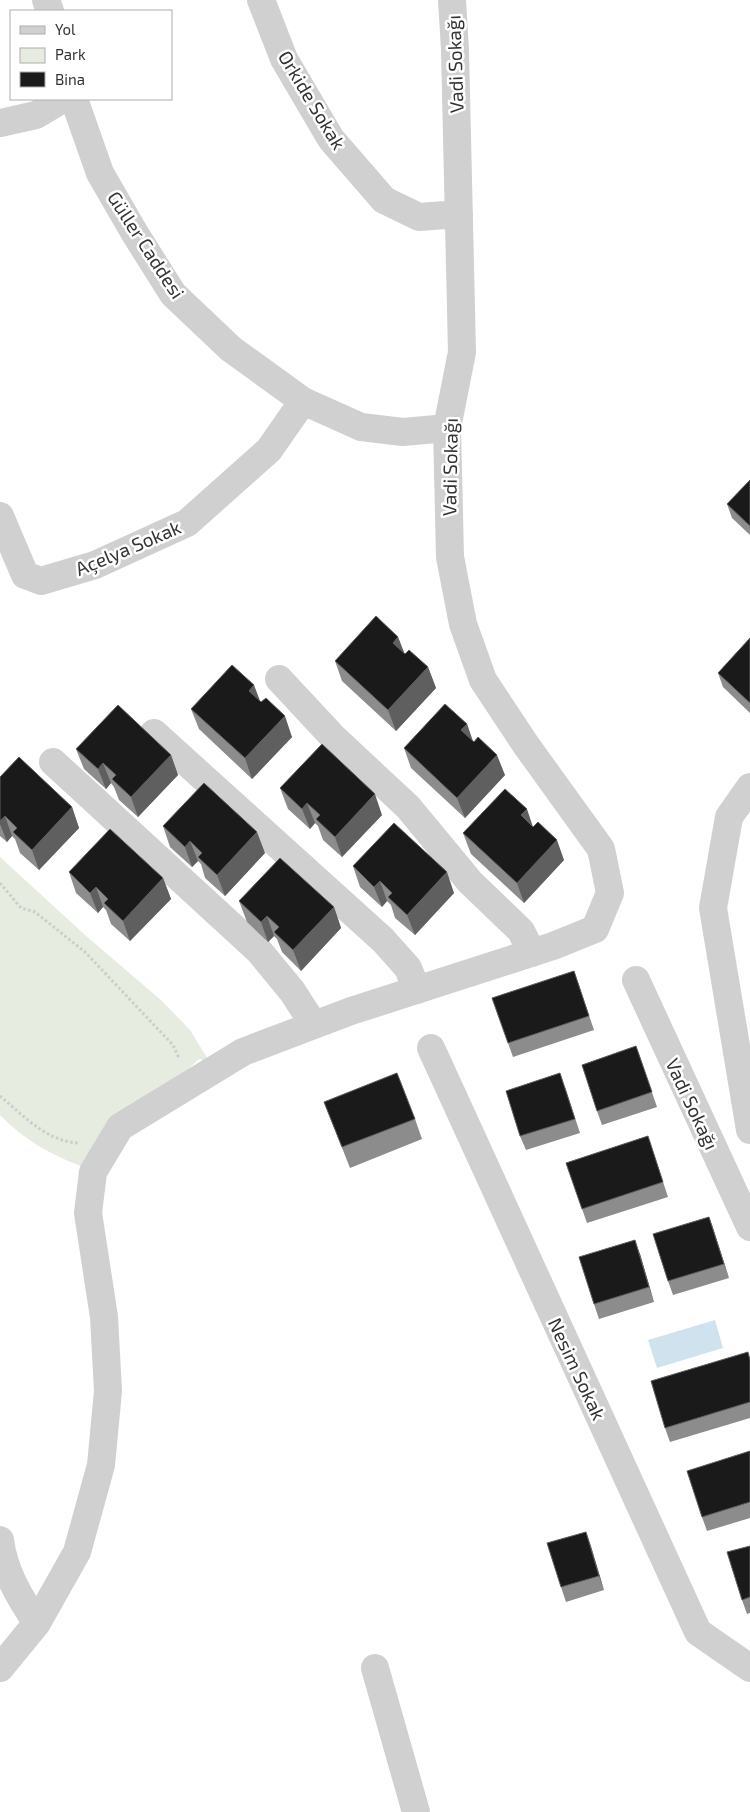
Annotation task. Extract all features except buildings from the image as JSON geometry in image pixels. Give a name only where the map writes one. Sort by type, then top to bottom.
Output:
[{"type":"street","name":"Orkide Sokak","points":[[261,0],[284,59],[331,139],[384,200],[419,217],[459,214]]},
{"type":"street","name":"Vadi Sokağı","points":[[452,0],[462,352],[447,428],[450,557],[463,624],[483,680],[526,745],[601,849],[610,893],[595,929],[532,953]]},
{"type":"street","points":[[0,123],[36,115],[61,100]]},
{"type":"street","name":"Güller Caddesi","points":[[74,100],[100,173],[173,294],[232,349],[303,401],[361,427],[404,432],[447,428]]},
{"type":"street","name":"Açelya Sokak","points":[[0,516],[25,575],[41,581],[95,565],[187,523],[269,450],[303,401]]},
{"type":"street","points":[[0,1668],[36,1623],[77,1552],[101,1465],[108,1392],[104,1317],[88,1213],[92,1172],[120,1127],[243,1052],[314,1025],[532,953],[521,931],[470,882],[408,808],[334,738],[278,679]]},
{"type":"street","points":[[154,733],[382,940],[408,968],[417,990]]},
{"type":"street","points":[[53,762],[259,951],[292,991],[314,1025]]},
{"type":"street","points":[[750,787],[729,817],[713,908],[750,1130]]},
{"type":"street","name":"Vadi Sokağı","points":[[636,980],[750,1227]]},
{"type":"street","name":"Nesim Sokak","points":[[430,1048],[698,1632],[750,1668]]},
{"type":"street","points":[[0,1540],[2,1552],[17,1595],[36,1623]]},
{"type":"street","points":[[375,1668],[416,1812]]},
{"type":"path","points":[[0,883],[21,908],[36,912],[85,952],[114,981],[173,1045],[179,1058],[177,1063]]},
{"type":"path","points":[[0,1096],[43,1132],[67,1143],[81,1143]]},
{"type":"green space","points":[[0,857],[85,935],[162,1001],[190,1030],[209,1061],[199,1059],[83,1167],[38,1146],[0,1115]]},
{"type":"water","points":[[715,1320],[723,1348],[657,1368],[648,1340]]}]
